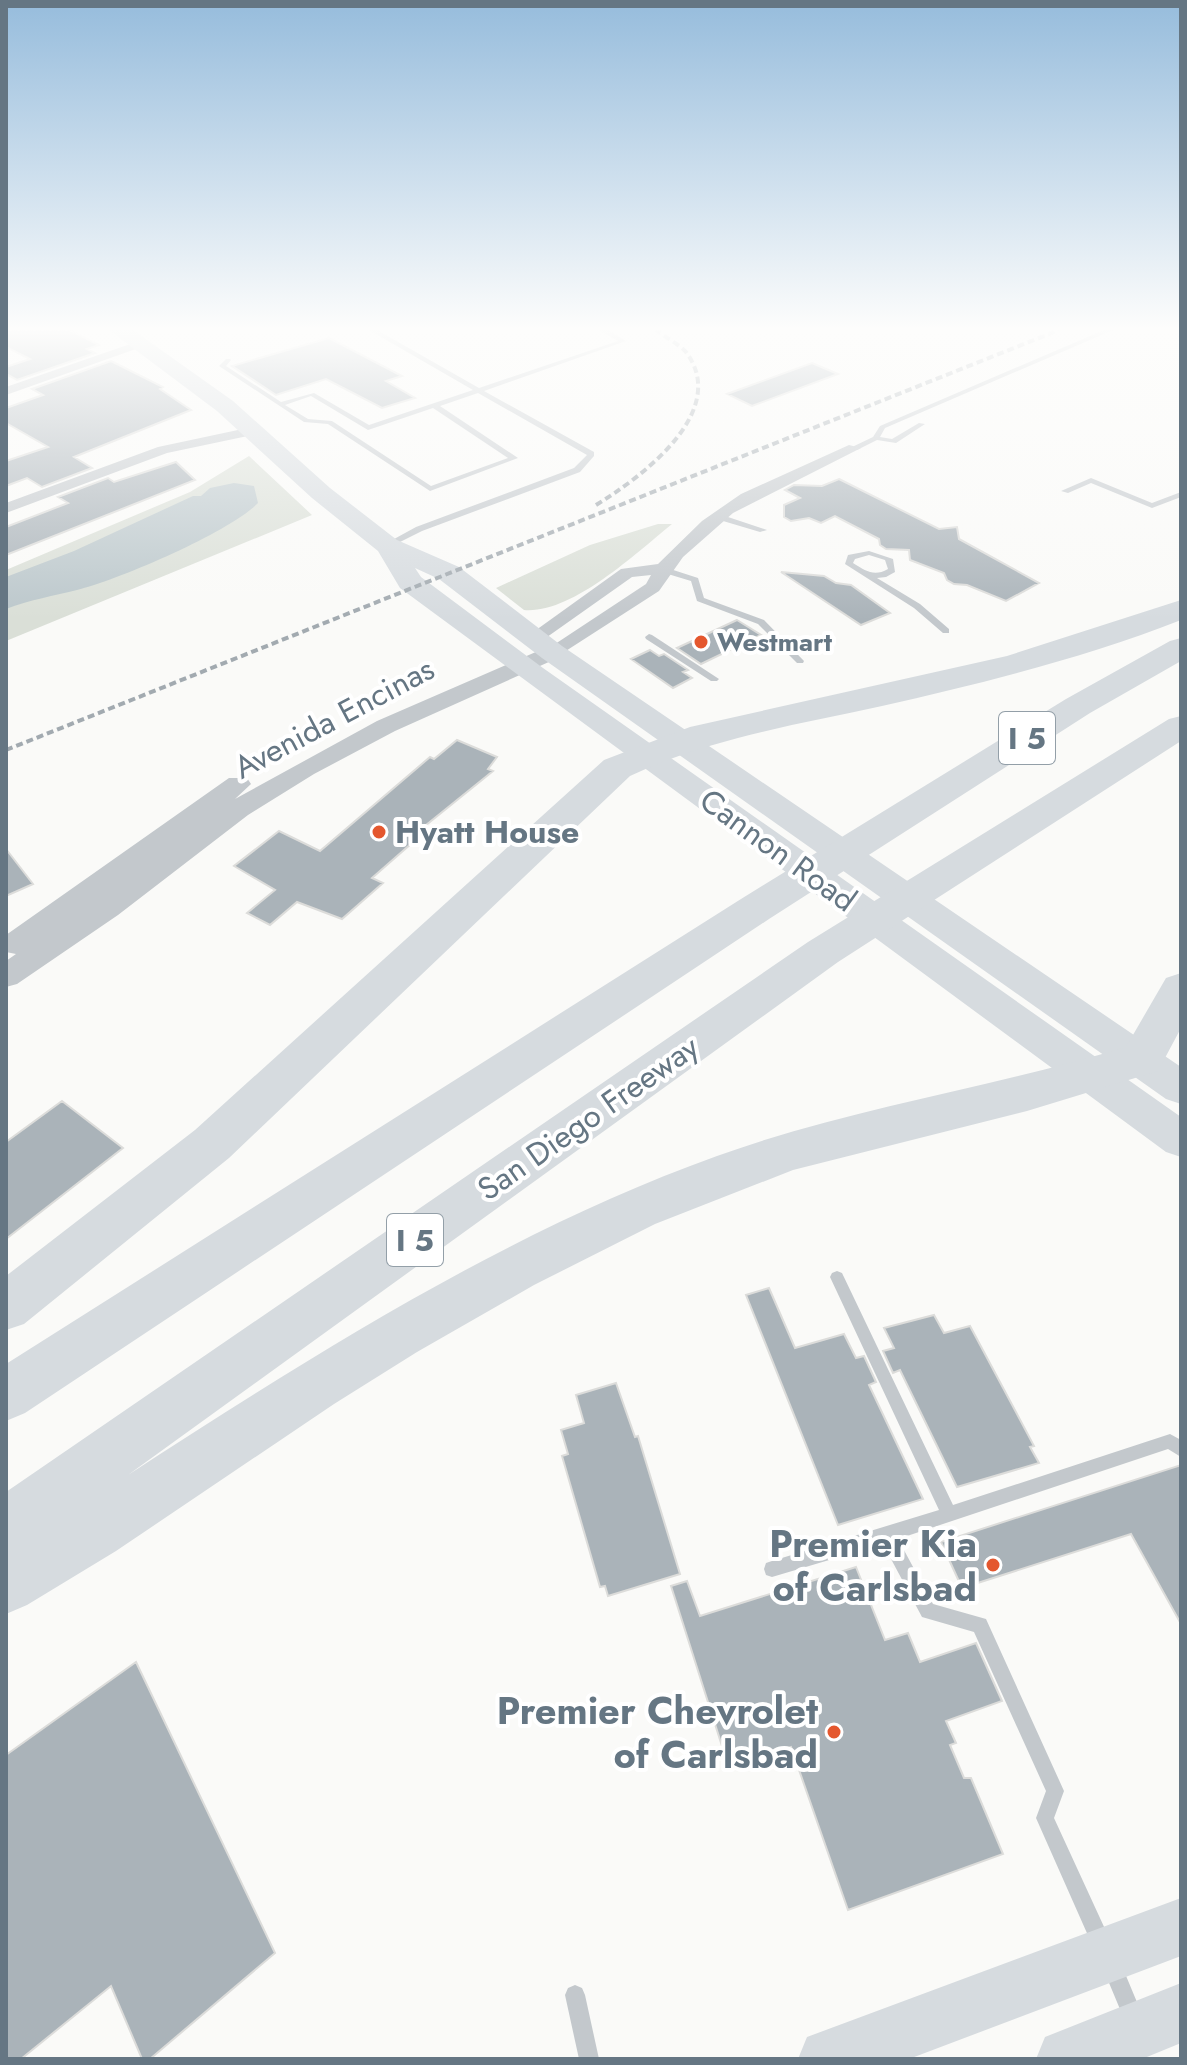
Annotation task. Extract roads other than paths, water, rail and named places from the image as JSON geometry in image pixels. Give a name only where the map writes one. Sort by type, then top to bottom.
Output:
[{"type":"highway","points":[[6,1307],[212,1144],[617,768],[680,739],[1019,665],[1120,634],[1181,609]]},
{"type":"highway","name":"I 5","points":[[6,1395],[755,909],[1078,706],[1181,648]]},
{"type":"highway","name":"San Diego Freeway","points":[[6,1527],[823,952],[939,882],[1181,726]]},
{"type":"highway","points":[[6,1584],[358,1359],[557,1246],[683,1190],[805,1148],[1094,1076],[1142,1059],[1181,989]]},
{"type":"main road","name":"Cannon Road","points":[[247,426],[388,546],[410,582],[680,739],[1181,1088]]},
{"type":"main road","name":"Cannon Road","points":[[528,652],[645,755],[1181,1140]]},
{"type":"main road","points":[[829,2059],[1181,1927]]},
{"type":"main road","points":[[1067,2059],[1155,2029]]},
{"type":"street","points":[[6,508],[163,450],[252,431]]},
{"type":"street","name":"Avenida Encinas","points":[[6,976],[108,908],[238,809],[305,768],[653,587],[661,569],[716,516],[758,489],[854,448]]},
{"type":"street","name":"Avenida Encinas","points":[[6,950],[197,812],[296,748],[377,707],[528,652],[627,573],[661,569]]},
{"type":"lane","points":[[337,426],[430,489],[514,458],[466,426]]},
{"type":"lane","points":[[388,546],[419,529],[577,470],[591,454],[543,426]]},
{"type":"lane","points":[[876,438],[883,426]]},
{"type":"lane","points":[[854,448],[876,438],[893,441],[917,426]]},
{"type":"lane","points":[[1065,491],[1091,480],[1152,506],[1181,494]]},
{"type":"lane","points":[[716,516],[763,530]]},
{"type":"lane","points":[[868,576],[888,573],[892,562],[877,554],[851,557],[851,568],[917,606],[946,631]]},
{"type":"lane","points":[[661,569],[695,580],[700,599],[761,622],[800,661]]},
{"type":"lane","points":[[649,637],[714,679]]},
{"type":"lane","points":[[79,900],[108,908]]},
{"type":"lane","points":[[837,1277],[949,1514]]},
{"type":"lane","points":[[772,1569],[887,1535],[1170,1441],[1181,1450]]},
{"type":"lane","points":[[887,1535],[928,1611],[980,1625],[1055,1791],[1045,1818],[1107,1955],[1155,2029]]},
{"type":"lane","points":[[575,1995],[589,2059]]},
{"type":"railway","points":[[596,505],[656,461],[684,426]]},
{"type":"railway","points":[[6,750],[817,426]]},
{"type":"place","name":"Westmart","points":[[701,642]]},
{"type":"place","name":"Hyatt House","points":[[379,832]]},
{"type":"place","name":"Premier Kia of Carlsbad","points":[[993,1565]]},
{"type":"place","name":"Premier Chevrolet of Carlsbad","points":[[834,1732]]}]
